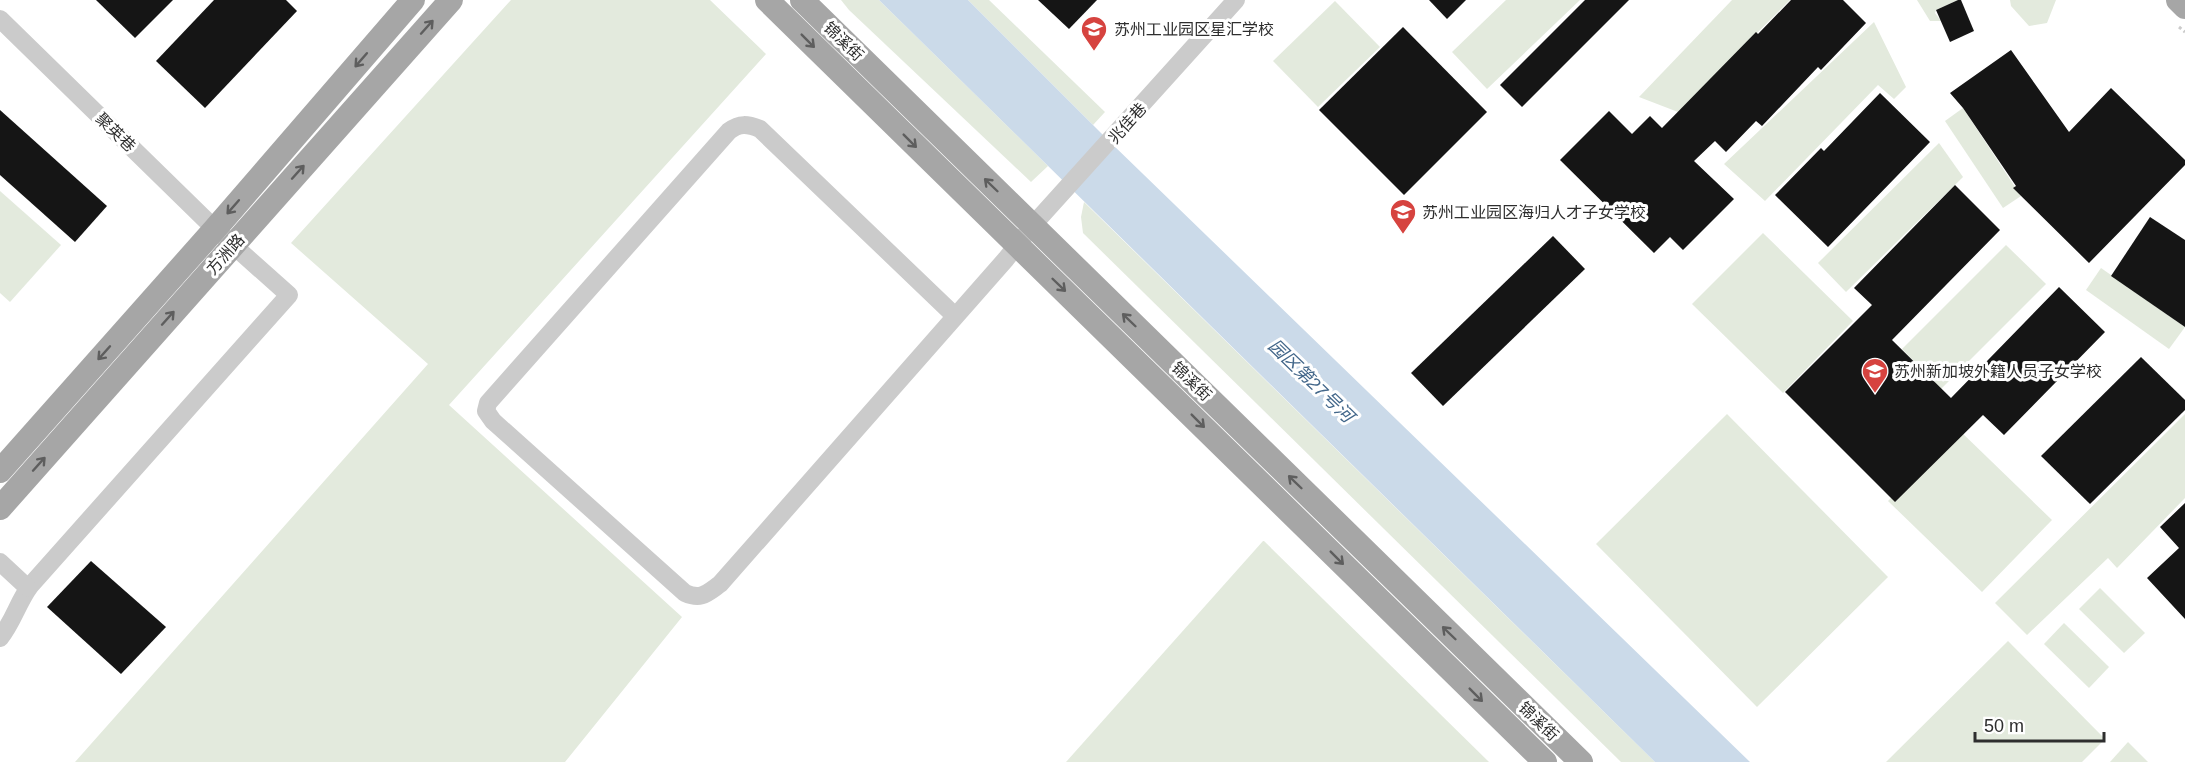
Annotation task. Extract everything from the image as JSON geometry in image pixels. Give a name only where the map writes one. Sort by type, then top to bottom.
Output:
[{"type":"main road","name":"方洲路","points":[[0,471],[215,229],[413,0]]},
{"type":"main road","name":"方洲路","points":[[0,508],[451,0]]},
{"type":"main road","name":"锦溪街","points":[[767,0],[1545,762]]},
{"type":"main road","name":"锦溪街","points":[[802,0],[1581,762]]},
{"type":"main road","points":[[2178,0],[2185,7]]},
{"type":"street","name":"兆佳巷","points":[[956,316],[760,129],[747,124],[737,125],[729,131],[488,403],[486,411],[493,421],[685,593],[694,597],[705,595],[720,584],[956,316],[1033,225],[1236,0]]},
{"type":"street","name":"聚英巷","points":[[0,19],[215,229],[288,295],[28,588]]},
{"type":"street","points":[[0,562],[28,588],[0,638]]},
{"type":"shaded area","points":[[511,0],[710,0],[766,54],[449,405],[682,617],[565,762],[75,762],[428,364],[291,243]]},
{"type":"shaded area","points":[[841,0],[879,0],[1048,166],[1031,182]]},
{"type":"shaded area","points":[[968,0],[989,0],[1105,112],[1093,125]]},
{"type":"shaded area","points":[[1506,0],[1580,0],[1487,89],[1452,52]]},
{"type":"shaded area","points":[[1732,0],[1790,0],[1678,112],[1639,97]]},
{"type":"shaded area","points":[[1917,0],[1958,0],[1936,10],[1935,13],[1941,21],[1930,21]]},
{"type":"shaded area","points":[[2010,0],[2056,0],[2047,23],[2029,26],[2011,6]]},
{"type":"shaded area","points":[[1335,1],[1380,47],[1318,107],[1273,61]]},
{"type":"shaded area","points":[[1874,22],[1906,87],[1894,99],[1878,85],[1765,201],[1724,164]]},
{"type":"shaded area","points":[[1963,108],[2021,196],[2003,208],[1945,121]]},
{"type":"shaded area","points":[[1939,143],[1963,177],[1846,292],[1818,263]]},
{"type":"shaded area","points":[[0,191],[61,245],[10,302],[0,293]]},
{"type":"shaded area","points":[[1084,202],[1655,762],[1621,762],[1083,233],[1081,217]]},
{"type":"shaded area","points":[[1763,233],[1853,321],[1783,393],[1692,304]]},
{"type":"shaded area","points":[[2006,245],[2046,284],[1941,389],[1902,349]]},
{"type":"shaded area","points":[[2101,268],[2185,327],[2169,349],[2086,290]]},
{"type":"shaded area","points":[[1727,414],[1888,577],[1757,707],[1596,544]]},
{"type":"shaded area","points":[[2185,414],[2185,498],[2117,568],[2108,558],[2027,635],[1995,603]]},
{"type":"shaded area","points":[[1958,429],[2052,520],[1982,592],[1888,501]]},
{"type":"shaded area","points":[[1264,541],[1489,762],[1066,762]]},
{"type":"shaded area","points":[[2100,588],[2145,633],[2124,653],[2079,609]]},
{"type":"shaded area","points":[[2064,623],[2109,667],[2089,688],[2044,644]]},
{"type":"shaded area","points":[[2008,641],[2105,739],[2082,762],[1886,762]]},
{"type":"shaded area","points":[[2128,742],[2148,762],[2110,762]]},
{"type":"water","name":"园区第27号河","points":[[879,0],[968,0],[1110,142],[1750,762],[1655,762]]},
{"type":"building","points":[[96,0],[173,0],[135,38]]},
{"type":"building","points":[[214,0],[286,0],[297,11],[205,108],[156,61]]},
{"type":"building","points":[[1038,0],[1097,0],[1069,29]]},
{"type":"building","points":[[1429,0],[1466,0],[1447,19]]},
{"type":"building","points":[[1585,0],[1629,0],[1522,107],[1500,85]]},
{"type":"building","points":[[1791,0],[1843,0],[1866,23],[1821,70],[1818,67],[1762,126],[1756,121],[1726,152],[1715,141],[1694,161],[1734,199],[1683,250],[1670,237],[1654,253],[1560,160],[1609,111],[1632,134],[1650,116],[1662,128],[1756,32],[1758,34]]},
{"type":"building","points":[[1961,0],[1974,31],[1950,42],[1936,10]]},
{"type":"building","points":[[1403,27],[1487,112],[1404,195],[1319,110]]},
{"type":"building","points":[[2011,50],[2069,132],[2111,88],[2185,160],[2185,165],[2089,263],[2013,188],[2016,186],[1963,108],[1950,93]]},
{"type":"building","points":[[1880,93],[1930,142],[1828,247],[1775,195],[1821,148],[1824,151]]},
{"type":"building","points":[[0,110],[107,206],[75,242],[0,175]]},
{"type":"building","points":[[1955,185],[2000,230],[1892,340],[1951,398],[2059,287],[2105,332],[2004,435],[1983,415],[1895,502],[1785,392],[1872,305],[1854,288]]},
{"type":"building","points":[[2150,217],[2185,240],[2185,327],[2111,276]]},
{"type":"building","points":[[1553,236],[1585,269],[1443,406],[1411,373]]},
{"type":"building","points":[[2141,357],[2185,400],[2185,410],[2090,504],[2041,456]]},
{"type":"building","points":[[2185,503],[2185,619],[2147,578],[2179,548],[2160,527]]},
{"type":"building","points":[[91,561],[166,627],[121,674],[47,607]]},
{"type":"place","name":"苏州工业园区星汇学校","points":[[1094,52]]},
{"type":"place","name":"苏州工业园区海归人才子女学校","points":[[1403,235]]},
{"type":"place","name":"苏州新加坡外籍人员子女学校","points":[[1875,394]]}]
